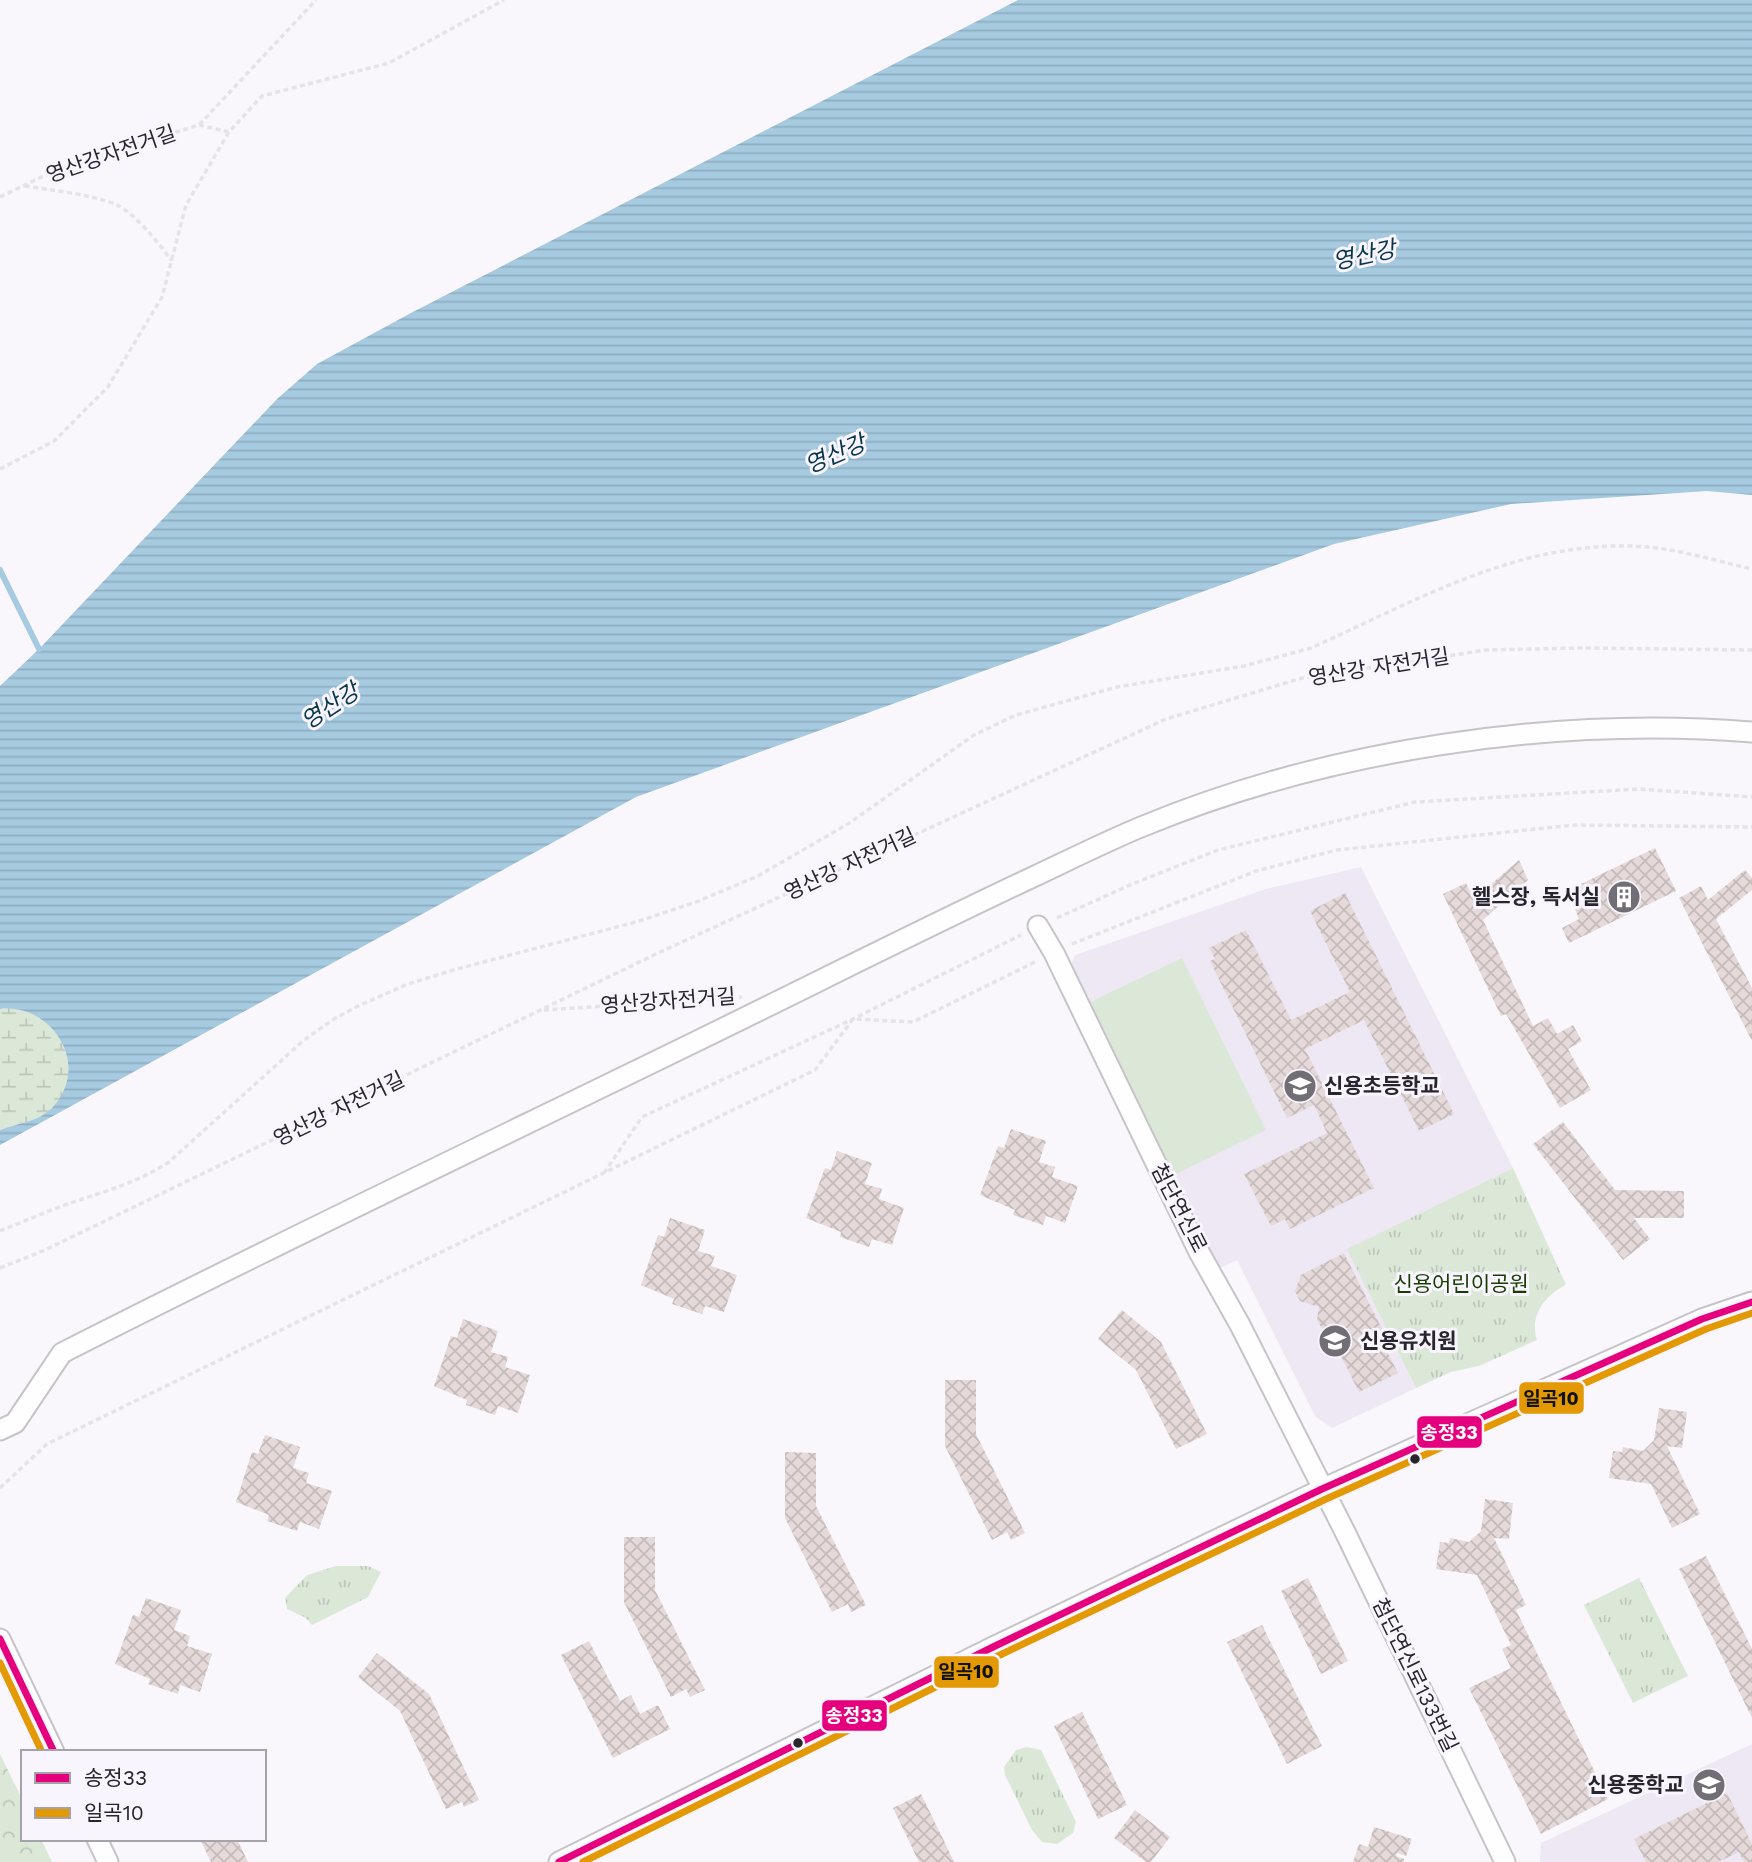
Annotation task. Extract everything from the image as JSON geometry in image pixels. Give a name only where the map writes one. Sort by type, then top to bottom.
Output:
[{"type":"street","points":[[0,1430],[15,1423],[62,1353],[975,904],[1141,827],[1226,796],[1312,771],[1397,753],[1501,737],[1616,728],[1712,729],[1752,733]]},
{"type":"street","name":"첨단연신로","points":[[1038,926],[1054,953],[1199,1252],[1216,1279],[1322,1489]]},
{"type":"street","points":[[559,1862],[589,1855],[993,1647],[1322,1489],[1702,1319],[1752,1302]]},
{"type":"street","name":"첨단연신로133번길","points":[[1322,1489],[1505,1862]]},
{"type":"street","points":[[0,1639],[53,1750]]},
{"type":"street","points":[[98,1841],[108,1862]]},
{"type":"path","name":"영산강자전거길","points":[[0,197],[58,169],[199,125],[316,0]]},
{"type":"path","points":[[0,469],[54,441],[108,387],[162,297],[186,205],[229,132],[262,96],[389,63],[504,0]]},
{"type":"path","name":"영산강자전거길","points":[[199,125],[229,132]]},
{"type":"path","name":"영산강자전거길","points":[[23,186],[79,195],[118,205],[152,234],[172,261]]},
{"type":"path","points":[[0,1231],[154,1172],[169,1162],[304,1040],[360,1005],[438,975],[636,922],[696,902],[758,876],[848,824],[974,735],[1016,715],[1117,687],[1244,666],[1311,648],[1452,582],[1537,556],[1584,549],[1634,546],[1752,569]]},
{"type":"path","name":"영산강 자전거길","points":[[0,1269],[46,1250],[656,954],[1166,719],[1301,678],[1486,650],[1752,650]]},
{"type":"path","points":[[604,1173],[642,1117],[853,1019],[1038,926],[1218,850],[1415,802],[1639,789],[1752,797]]},
{"type":"path","points":[[853,1019],[913,1022],[1054,953],[1141,916],[1256,871],[1336,850],[1574,825],[1752,827]]},
{"type":"path","name":"영산강자전거길","points":[[542,1010],[742,996]]},
{"type":"path","points":[[0,1488],[47,1444],[815,1070],[853,1019]]},
{"type":"shaded area","name":"신용초등학교","points":[[1361,867],[1513,1168],[1348,1249],[1416,1388],[1332,1428],[1315,1416],[1237,1260],[1218,1269],[1070,967],[1075,955],[1266,889]]},
{"type":"shaded area","name":"신용중학교","points":[[1752,1744],[1752,1862],[1540,1862],[1541,1843]]},
{"type":"green space","points":[[1182,958],[1266,1130],[1172,1176],[1088,1003]]},
{"type":"green space","points":[[11,1008],[38,1016],[54,1031],[66,1053],[68,1077],[60,1100],[51,1110],[33,1120],[0,1130],[0,1009]]},
{"type":"green space","name":"신용어린이공원","points":[[1513,1168],[1566,1285],[1551,1294],[1541,1307],[1535,1323],[1537,1340],[1479,1366],[1451,1372],[1416,1388],[1347,1249]]},
{"type":"green space","points":[[336,1566],[368,1566],[381,1572],[368,1597],[312,1625],[306,1618],[287,1609],[285,1598],[307,1575]]},
{"type":"green space","points":[[1639,1578],[1688,1676],[1633,1703],[1584,1605]]},
{"type":"green space","points":[[1027,1747],[1041,1750],[1076,1822],[1073,1833],[1057,1844],[1042,1842],[1032,1830],[1005,1775],[1004,1767],[1016,1750]]},
{"type":"green space","points":[[0,1754],[21,1797],[21,1841],[42,1841],[52,1862],[0,1862]]},
{"type":"water","name":"영산강","points":[[1018,0],[1752,0],[1752,495],[1707,491],[1511,504],[1334,544],[636,797],[0,1145],[0,1130],[35,1119],[53,1107],[64,1091],[68,1074],[67,1056],[61,1040],[50,1027],[36,1016],[19,1010],[0,1009],[0,686],[39,649],[277,399],[317,364]]},
{"type":"building","name":"헬스장, 독서실","points":[[1655,848],[1676,891],[1569,943],[1562,928],[1579,919],[1575,909],[1587,903],[1579,885]]},
{"type":"building","points":[[1519,860],[1528,880],[1483,920],[1533,1026],[1548,1018],[1557,1034],[1573,1025],[1582,1041],[1568,1049],[1591,1090],[1560,1108],[1506,1014],[1501,1016],[1443,894],[1466,883],[1474,899]]},
{"type":"building","points":[[1745,870],[1752,878],[1752,890],[1716,919],[1752,988],[1752,1041],[1679,898],[1701,886],[1708,900]]},
{"type":"building","points":[[1345,893],[1454,1114],[1419,1131],[1364,1020],[1305,1049],[1374,1188],[1290,1229],[1285,1219],[1271,1226],[1244,1174],[1327,1133],[1314,1105],[1287,1118],[1210,961],[1215,959],[1209,948],[1246,930],[1291,1020],[1350,992],[1310,911]]},
{"type":"building","points":[[1563,1122],[1615,1190],[1684,1191],[1684,1218],[1634,1218],[1650,1239],[1623,1260],[1533,1144]]},
{"type":"building","points":[[1011,1129],[1046,1141],[1039,1162],[1055,1167],[1052,1177],[1078,1186],[1065,1223],[1046,1216],[1043,1225],[1013,1215],[1015,1210],[980,1195],[998,1146],[1004,1148]]},
{"type":"building","points":[[837,1151],[872,1163],[865,1184],[882,1189],[879,1199],[904,1208],[892,1245],[872,1239],[869,1247],[840,1237],[841,1232],[806,1218],[825,1168],[831,1170]]},
{"type":"building","points":[[670,1218],[705,1230],[698,1251],[715,1256],[711,1266],[737,1275],[724,1312],[705,1306],[702,1314],[672,1304],[674,1299],[641,1285],[658,1235],[664,1237]]},
{"type":"building","points":[[1344,1253],[1386,1337],[1381,1340],[1398,1373],[1359,1392],[1329,1332],[1323,1330],[1317,1320],[1319,1307],[1300,1301],[1295,1291],[1301,1275]]},
{"type":"building","points":[[1122,1310],[1161,1342],[1207,1434],[1176,1449],[1136,1370],[1098,1339]]},
{"type":"building","points":[[463,1319],[498,1331],[491,1352],[508,1357],[505,1367],[530,1375],[518,1413],[498,1406],[495,1415],[466,1405],[467,1400],[434,1386],[451,1336],[457,1338]]},
{"type":"building","points":[[945,1380],[976,1380],[976,1434],[1025,1533],[1011,1540],[1007,1532],[992,1540],[945,1446]]},
{"type":"building","points":[[1659,1408],[1687,1412],[1682,1448],[1667,1446],[1700,1514],[1672,1528],[1651,1484],[1609,1478],[1613,1451],[1622,1452],[1623,1447],[1643,1451],[1654,1440]]},
{"type":"building","points":[[265,1435],[300,1447],[293,1468],[309,1473],[306,1483],[332,1491],[319,1529],[300,1522],[297,1531],[267,1521],[269,1515],[236,1502],[252,1452],[258,1454]]},
{"type":"building","points":[[785,1452],[816,1453],[816,1506],[866,1605],[851,1612],[848,1604],[832,1612],[785,1518]]},
{"type":"building","points":[[1485,1499],[1513,1503],[1509,1539],[1494,1538],[1526,1605],[1516,1610],[1608,1799],[1541,1834],[1469,1688],[1511,1668],[1502,1649],[1511,1645],[1477,1575],[1436,1569],[1440,1542],[1449,1543],[1450,1538],[1469,1542],[1481,1531]]},
{"type":"building","points":[[624,1537],[655,1537],[655,1590],[705,1690],[690,1697],[686,1689],[671,1697],[624,1602]]},
{"type":"building","points":[[1706,1556],[1752,1649],[1752,1718],[1679,1569]]},
{"type":"building","points":[[1308,1578],[1348,1661],[1321,1674],[1281,1591]]},
{"type":"building","points":[[146,1598],[181,1610],[174,1630],[190,1636],[187,1646],[212,1654],[200,1692],[180,1685],[178,1694],[148,1684],[150,1679],[115,1664],[133,1615],[139,1617]]},
{"type":"building","points":[[1262,1625],[1322,1746],[1287,1764],[1227,1642]]},
{"type":"building","points":[[589,1641],[620,1701],[631,1695],[640,1714],[658,1705],[670,1729],[613,1758],[561,1655]]},
{"type":"building","points":[[377,1653],[429,1694],[479,1800],[464,1807],[462,1802],[446,1809],[400,1711],[358,1677]]},
{"type":"building","points":[[1082,1712],[1127,1805],[1098,1819],[1054,1726]]},
{"type":"building","points":[[1727,1793],[1752,1844],[1752,1862],[1744,1862],[1739,1852],[1718,1862],[1646,1862],[1634,1839]]},
{"type":"building","points":[[921,1794],[954,1862],[919,1862],[893,1808]]},
{"type":"building","points":[[1135,1810],[1170,1837],[1151,1862],[1146,1862],[1114,1838]]},
{"type":"building","points":[[1374,1827],[1412,1839],[1406,1856],[1397,1853],[1396,1856],[1404,1859],[1404,1862],[1353,1862],[1359,1844],[1368,1847]]},
{"type":"building","points":[[201,1841],[238,1841],[248,1862],[211,1862]]},
{"type":"waterway","points":[[0,570],[39,649]]},
{"type":"transit line","name":"송정33","points":[[559,1862],[993,1647],[1322,1489],[1702,1319],[1752,1302]]},
{"type":"transit line","name":"일곡10","points":[[583,1862],[998,1656],[1326,1499],[1706,1329],[1752,1313]]},
{"type":"transit line","name":"송정33","points":[[0,1639],[53,1750]]},
{"type":"transit line","name":"일곡10","points":[[0,1663],[41,1750]]},
{"type":"place","name":"헬스장, 독서실","points":[[1624,897]]},
{"type":"place","name":"신용초등학교","points":[[1300,1086]]},
{"type":"place","name":"신용유치원","points":[[1335,1341]]},
{"type":"place","name":"신용중학교","points":[[1709,1785]]}]
